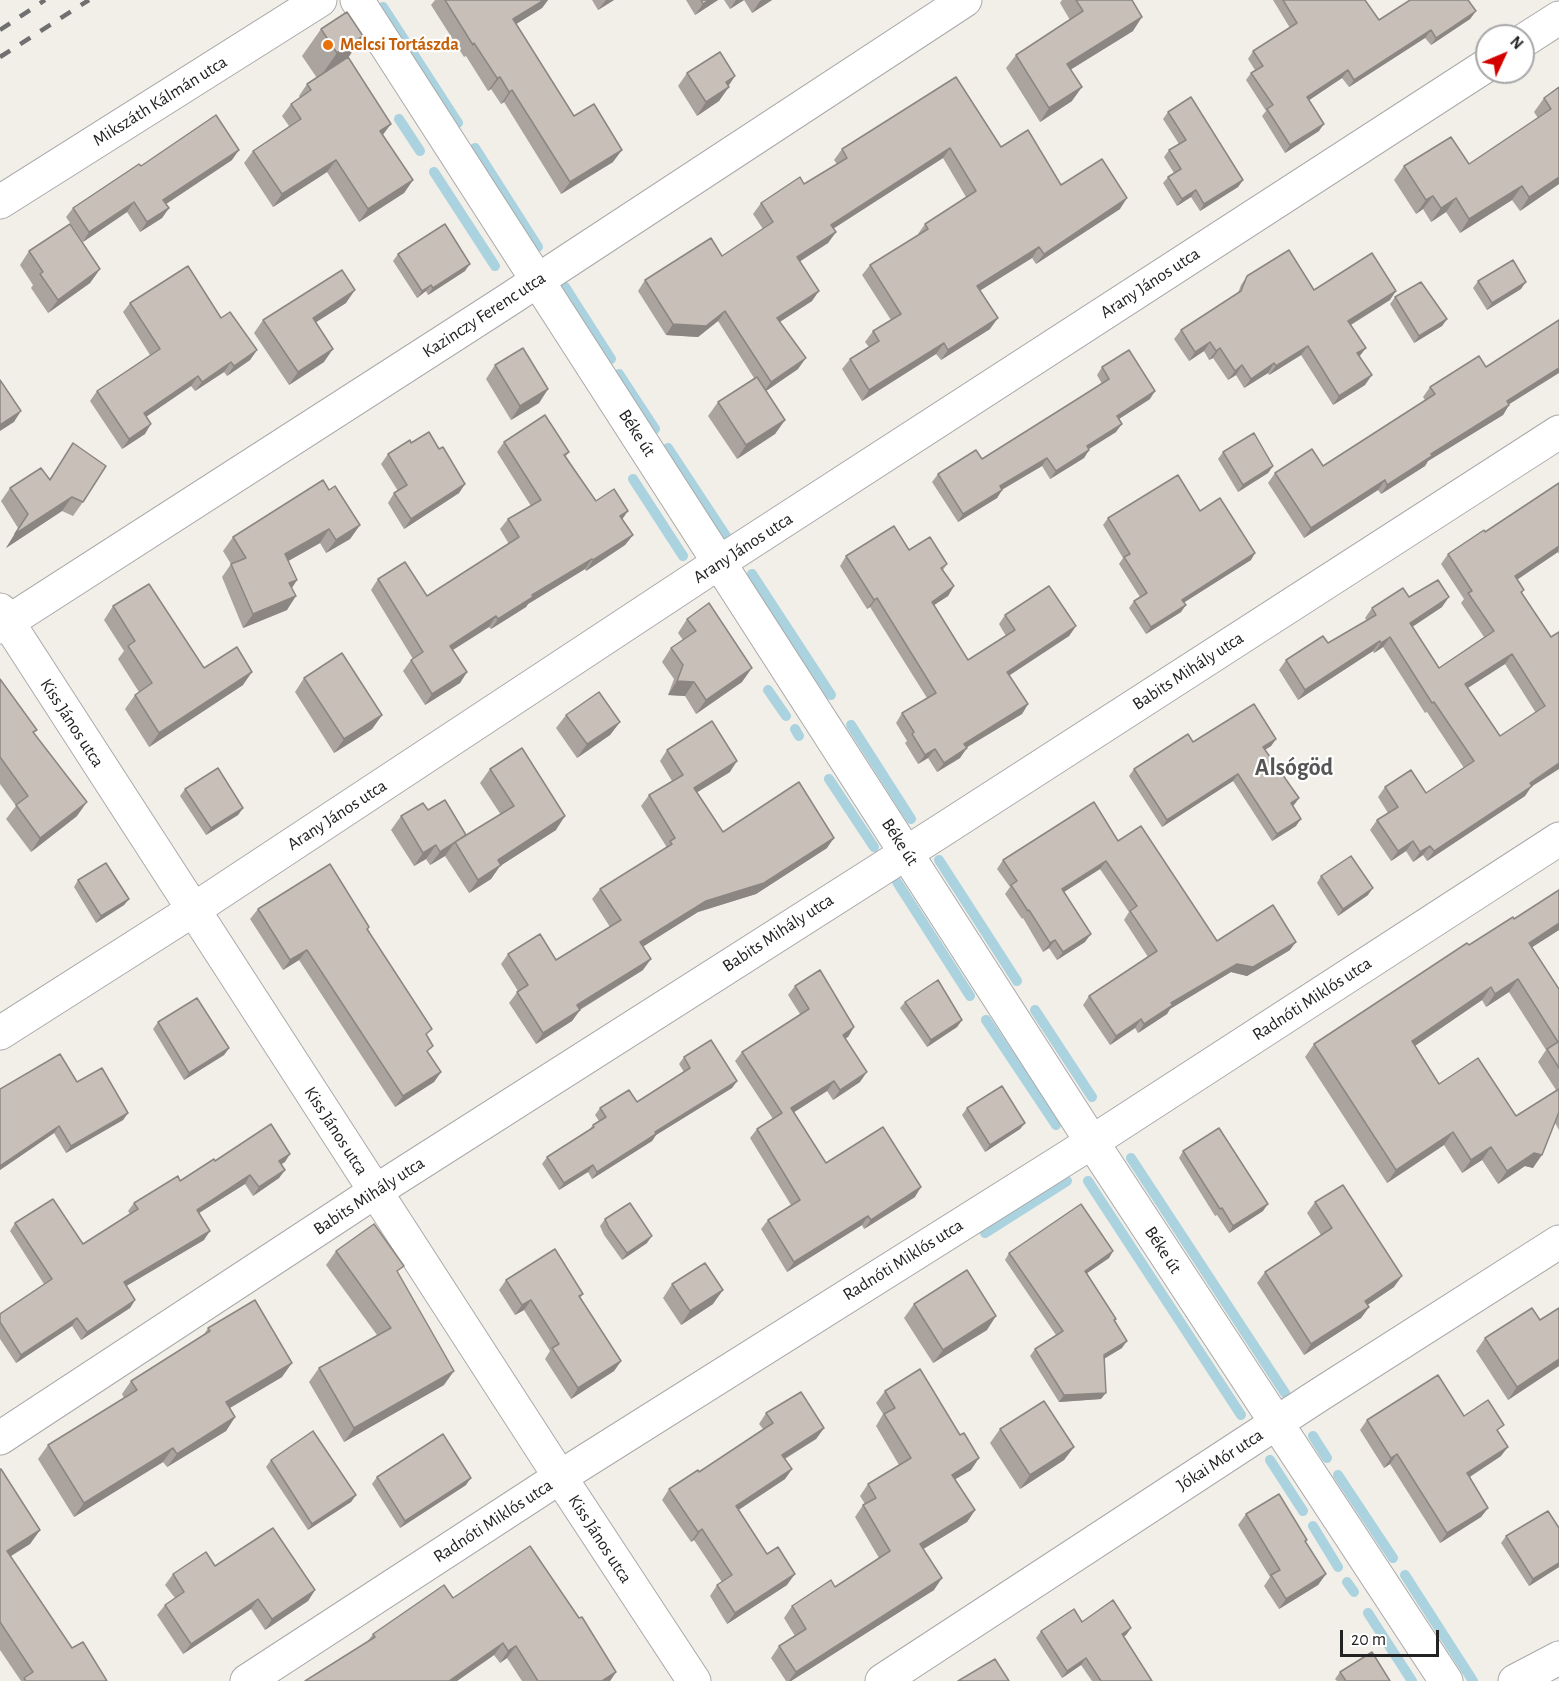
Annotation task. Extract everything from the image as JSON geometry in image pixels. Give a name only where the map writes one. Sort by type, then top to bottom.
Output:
[{"type":"street","name":"Mikszáth Kálmán utca","points":[[0,202],[320,0]]},
{"type":"street","name":"Béke út","points":[[357,0],[1092,1142],[1446,1681]]},
{"type":"street","name":"Kazinczy Ferenc utca","points":[[2,619],[539,280],[965,0]]},
{"type":"street","points":[[1535,33],[1559,18]]},
{"type":"street","name":"Arany János utca","points":[[0,1033],[193,910],[720,562],[1475,73]]},
{"type":"street","name":"Babits Mihály utca","points":[[0,1438],[376,1191],[1559,432]]},
{"type":"street","name":"Kiss János utca","points":[[2,619],[694,1681]]},
{"type":"street","name":"Radnóti Miklós utca","points":[[247,1681],[560,1477],[1092,1142],[1559,839]]},
{"type":"street","name":"Jókai Mór utca","points":[[882,1681],[1559,1242]]},
{"type":"street","points":[[1515,1681],[1559,1658]]},
{"type":"building","points":[[445,0],[544,0],[513,19],[574,116],[594,104],[622,150],[570,182],[512,90],[509,92],[500,77],[497,78]]},
{"type":"building","points":[[1076,0],[1132,0],[1142,17],[1067,64],[1082,87],[1049,108],[1016,55],[1083,11]]},
{"type":"building","points":[[1283,0],[1365,0],[1379,20],[1410,0],[1468,0],[1476,11],[1436,38],[1431,30],[1354,80],[1348,70],[1307,97],[1324,124],[1290,145],[1267,109],[1273,105],[1251,73],[1263,66],[1253,51],[1297,23]]},
{"type":"building","points":[[347,12],[363,36],[337,53],[321,29]]},
{"type":"building","points":[[720,52],[735,76],[726,82],[729,87],[706,102],[687,73]]},
{"type":"building","points":[[348,57],[391,124],[380,131],[413,180],[368,209],[336,160],[282,194],[253,151],[301,119],[291,104],[311,90],[307,84]]},
{"type":"building","points":[[956,77],[1001,147],[1028,130],[1061,185],[1102,159],[1127,198],[1044,254],[1039,247],[977,286],[998,318],[948,350],[944,343],[869,390],[850,359],[879,341],[873,331],[901,314],[870,265],[928,229],[925,224],[976,191],[950,148],[831,225],[836,232],[797,257],[819,291],[777,318],[806,358],[771,382],[725,311],[706,326],[673,324],[645,280],[711,238],[722,256],[773,222],[761,203],[800,177],[804,184],[847,158],[842,149]]},
{"type":"building","points":[[1559,87],[1559,177],[1529,197],[1522,186],[1469,219],[1456,198],[1441,208],[1433,196],[1426,200],[1404,166],[1451,137],[1469,164],[1551,109],[1544,98]]},
{"type":"building","points":[[1191,97],[1243,180],[1204,204],[1196,190],[1182,199],[1168,177],[1181,169],[1169,150],[1186,140],[1168,112]]},
{"type":"building","points":[[216,115],[239,150],[163,200],[169,208],[147,222],[134,202],[89,232],[73,208],[139,164],[141,166]]},
{"type":"building","points":[[70,224],[100,269],[58,300],[40,274],[43,272],[29,251]]},
{"type":"building","points":[[445,224],[470,264],[433,288],[431,285],[422,291],[398,254]]},
{"type":"building","points":[[1289,250],[1314,290],[1372,253],[1396,291],[1348,321],[1366,348],[1357,353],[1372,375],[1339,396],[1308,346],[1276,366],[1274,363],[1251,379],[1242,365],[1235,371],[1220,348],[1216,351],[1210,342],[1195,352],[1181,330],[1241,291],[1247,276]]},
{"type":"building","points":[[1513,260],[1526,282],[1492,303],[1478,281]]},
{"type":"building","points":[[188,266],[221,318],[230,312],[257,350],[234,366],[231,362],[202,382],[198,376],[144,413],[151,424],[129,439],[97,391],[160,349],[130,303]]},
{"type":"building","points":[[342,270],[355,290],[313,318],[333,349],[298,372],[263,320]]},
{"type":"building","points":[[1421,282],[1447,319],[1419,336],[1395,297]]},
{"type":"building","points":[[1559,320],[1559,368],[1507,401],[1509,405],[1431,454],[1432,456],[1387,485],[1385,480],[1311,528],[1275,473],[1312,449],[1323,466],[1435,394],[1430,387],[1479,356],[1486,367]]},
{"type":"building","points":[[523,348],[548,389],[520,406],[495,365]]},
{"type":"building","points":[[1129,350],[1155,391],[1117,416],[1122,424],[1087,446],[1089,450],[1056,471],[1047,458],[1000,486],[1002,490],[963,514],[938,474],[976,450],[982,459],[1109,379],[1102,367]]},
{"type":"building","points":[[757,377],[785,420],[746,445],[718,402]]},
{"type":"building","points":[[0,380],[21,411],[0,425]]},
{"type":"building","points":[[545,415],[569,452],[564,455],[596,501],[614,489],[628,511],[620,516],[633,535],[532,595],[533,597],[498,619],[496,616],[450,646],[467,672],[432,694],[411,660],[423,652],[378,579],[405,562],[427,596],[519,537],[508,519],[541,500],[504,442]]},
{"type":"building","points":[[429,432],[439,449],[443,447],[465,484],[411,519],[394,493],[407,485],[388,454],[410,440],[411,443]]},
{"type":"building","points":[[1254,433],[1273,466],[1243,485],[1223,452]]},
{"type":"building","points":[[73,443],[106,466],[83,502],[72,497],[15,534],[28,514],[10,488],[41,468],[50,480]]},
{"type":"building","points":[[1178,475],[1200,511],[1220,498],[1255,553],[1182,600],[1186,605],[1151,627],[1134,601],[1147,593],[1124,557],[1130,554],[1108,518]]},
{"type":"building","points":[[323,480],[329,490],[335,486],[360,525],[336,540],[329,529],[285,554],[297,580],[289,583],[296,596],[253,614],[231,564],[246,558],[233,537]]},
{"type":"building","points":[[1559,483],[1559,546],[1515,576],[1524,590],[1521,592],[1551,637],[1559,632],[1559,763],[1530,783],[1532,786],[1434,851],[1430,846],[1420,852],[1413,841],[1398,851],[1377,820],[1398,807],[1385,787],[1411,770],[1426,793],[1474,761],[1434,702],[1432,703],[1390,637],[1381,643],[1380,641],[1305,690],[1286,660],[1323,636],[1328,643],[1376,615],[1372,608],[1403,588],[1409,597],[1438,580],[1449,597],[1410,623],[1439,668],[1494,631],[1468,593],[1472,591],[1448,554],[1484,530],[1485,532]],"holes":[[[1512,654],[1545,706],[1500,736],[1465,684]]]},
{"type":"building","points":[[894,526],[909,550],[930,537],[947,564],[941,568],[954,586],[932,602],[968,660],[1015,630],[1005,615],[1049,586],[1076,626],[1007,672],[1028,704],[964,744],[967,748],[944,763],[935,749],[925,755],[902,713],[936,693],[877,598],[874,600],[846,556]]},
{"type":"building","points":[[149,584],[204,668],[237,647],[252,672],[159,733],[135,695],[152,683],[128,646],[135,641],[113,606]]},
{"type":"building","points":[[709,603],[752,668],[706,700],[694,682],[677,681],[683,665],[671,648],[696,631],[687,619]]},
{"type":"building","points":[[342,653],[382,715],[344,739],[304,678]]},
{"type":"building","points":[[0,679],[37,730],[33,732],[87,802],[40,838],[16,805],[28,796],[0,757]]},
{"type":"building","points":[[599,692],[620,722],[587,744],[566,715]]},
{"type":"building","points":[[1254,704],[1276,739],[1263,747],[1299,798],[1291,803],[1301,819],[1277,834],[1238,774],[1167,820],[1134,769],[1188,734],[1193,742]]},
{"type":"building","points":[[712,721],[737,761],[694,788],[723,832],[799,782],[834,838],[764,883],[706,901],[640,942],[651,959],[577,1005],[580,1010],[543,1033],[517,992],[528,985],[508,954],[540,934],[556,960],[621,920],[600,889],[672,844],[670,841],[675,838],[649,795],[683,775],[667,750]]},
{"type":"building","points":[[522,748],[565,816],[498,860],[501,865],[478,880],[455,842],[514,806],[490,769]]},
{"type":"building","points":[[218,768],[243,808],[211,828],[185,789]]},
{"type":"building","points":[[445,800],[466,835],[440,852],[436,845],[423,853],[401,816],[423,803],[428,810]]},
{"type":"building","points":[[1094,802],[1118,841],[1141,826],[1217,941],[1273,905],[1296,942],[1253,967],[1237,964],[1171,1003],[1173,1005],[1144,1024],[1141,1019],[1116,1036],[1089,996],[1157,951],[1130,911],[1137,906],[1106,861],[1062,889],[1091,934],[1063,952],[1055,940],[1050,943],[1011,885],[1017,881],[1003,860]]},
{"type":"building","points":[[1351,856],[1373,888],[1343,909],[1321,876]]},
{"type":"building","points":[[106,863],[129,899],[101,916],[78,880]]},
{"type":"building","points":[[330,864],[369,927],[367,929],[432,1029],[426,1034],[433,1046],[427,1051],[441,1072],[403,1096],[307,950],[290,960],[258,909]]},
{"type":"building","points":[[1559,890],[1559,923],[1529,943],[1559,989],[1559,1068],[1547,1049],[1558,1042],[1518,979],[1495,994],[1491,987],[1412,1041],[1439,1084],[1478,1058],[1516,1116],[1559,1089],[1559,1112],[1542,1155],[1534,1153],[1507,1171],[1491,1147],[1471,1160],[1453,1132],[1396,1170],[1314,1044],[1467,943],[1469,945]]},
{"type":"building","points":[[820,970],[854,1027],[843,1035],[867,1072],[840,1090],[834,1081],[791,1108],[826,1163],[883,1127],[921,1187],[871,1220],[868,1216],[794,1262],[768,1220],[800,1200],[757,1129],[782,1113],[742,1052],[809,1009],[795,986]]},
{"type":"building","points":[[938,980],[962,1020],[931,1040],[905,1002]]},
{"type":"building","points":[[197,998],[229,1048],[189,1073],[158,1022]]},
{"type":"building","points":[[711,1040],[737,1081],[655,1132],[656,1134],[597,1172],[593,1165],[564,1183],[547,1157],[606,1117],[600,1108],[629,1090],[637,1102],[690,1068],[684,1057]]},
{"type":"building","points":[[60,1054],[77,1082],[102,1068],[128,1113],[71,1146],[59,1126],[0,1166],[0,1089]]},
{"type":"building","points":[[1002,1086],[1025,1123],[990,1145],[967,1108]]},
{"type":"building","points":[[271,1124],[290,1154],[279,1161],[285,1170],[259,1187],[250,1175],[197,1210],[210,1231],[124,1282],[135,1300],[87,1332],[77,1318],[21,1355],[0,1322],[0,1314],[52,1279],[15,1223],[53,1199],[83,1244],[138,1209],[134,1203],[178,1176],[180,1181],[214,1159],[215,1161]]},
{"type":"building","points":[[1219,1128],[1268,1204],[1233,1226],[1183,1151]]},
{"type":"building","points":[[1343,1185],[1402,1276],[1365,1301],[1369,1307],[1311,1344],[1265,1272],[1332,1228],[1315,1202]]},
{"type":"building","points":[[630,1203],[652,1236],[627,1253],[605,1219]]},
{"type":"building","points":[[1081,1204],[1113,1251],[1085,1271],[1116,1319],[1114,1320],[1127,1341],[1104,1355],[1106,1393],[1064,1395],[1035,1349],[1063,1331],[1009,1253]]},
{"type":"building","points":[[374,1224],[404,1266],[397,1271],[454,1371],[354,1428],[319,1368],[391,1328],[336,1251]]},
{"type":"building","points":[[555,1249],[583,1294],[579,1296],[621,1361],[578,1388],[552,1348],[559,1344],[531,1300],[522,1305],[506,1280]]},
{"type":"building","points":[[705,1263],[723,1290],[690,1311],[672,1284]]},
{"type":"building","points":[[967,1270],[996,1316],[943,1350],[914,1304]]},
{"type":"building","points":[[255,1300],[292,1363],[226,1402],[235,1417],[177,1454],[173,1448],[84,1503],[48,1445],[137,1390],[131,1381],[210,1331],[208,1328]]},
{"type":"building","points":[[1532,1308],[1540,1320],[1559,1308],[1559,1359],[1517,1387],[1485,1338]]},
{"type":"building","points":[[920,1369],[960,1435],[964,1433],[979,1458],[952,1475],[975,1510],[920,1544],[942,1578],[796,1672],[779,1646],[806,1629],[792,1606],[831,1580],[835,1587],[890,1551],[863,1505],[876,1498],[868,1484],[911,1458],[884,1414],[895,1408],[885,1391]]},
{"type":"building","points":[[1438,1375],[1464,1416],[1488,1400],[1504,1425],[1497,1430],[1508,1447],[1467,1473],[1488,1508],[1447,1533],[1397,1454],[1391,1458],[1367,1420]]},
{"type":"building","points":[[801,1392],[824,1428],[782,1455],[792,1469],[736,1506],[767,1554],[778,1547],[795,1574],[735,1613],[717,1585],[732,1575],[702,1529],[698,1532],[669,1489],[773,1423],[766,1413]]},
{"type":"building","points":[[1044,1401],[1074,1447],[1030,1475],[1000,1429]]},
{"type":"building","points":[[313,1431],[356,1495],[312,1524],[271,1460]]},
{"type":"building","points":[[443,1434],[471,1478],[405,1521],[377,1477]]},
{"type":"building","points":[[0,1469],[40,1530],[7,1551],[72,1648],[83,1642],[107,1681],[26,1681],[24,1678],[33,1672],[0,1622]]},
{"type":"building","points":[[1279,1494],[1326,1574],[1286,1599],[1271,1575],[1280,1570],[1246,1514]]},
{"type":"building","points":[[1548,1511],[1559,1528],[1559,1563],[1533,1579],[1506,1536]]},
{"type":"building","points":[[273,1528],[315,1590],[272,1619],[258,1599],[191,1644],[165,1605],[184,1592],[173,1574],[206,1552],[215,1566]]},
{"type":"building","points":[[530,1546],[579,1618],[582,1617],[616,1672],[602,1681],[538,1681],[516,1646],[508,1651],[503,1643],[449,1681],[305,1681],[375,1637],[373,1634],[444,1585],[453,1598]]},
{"type":"building","points":[[1113,1600],[1131,1628],[1122,1634],[1152,1681],[1101,1681],[1086,1658],[1067,1671],[1041,1631],[1074,1609],[1082,1622]]},
{"type":"building","points":[[1372,1652],[1390,1681],[1346,1681],[1340,1672]]},
{"type":"building","points":[[995,1659],[1009,1681],[958,1681]]},
{"type":"waterway","points":[[383,7],[458,123]]},
{"type":"waterway","points":[[399,119],[420,151]]},
{"type":"waterway","points":[[475,148],[538,247]]},
{"type":"waterway","points":[[434,172],[495,266]]},
{"type":"waterway","points":[[565,287],[611,359]]},
{"type":"waterway","points":[[619,374],[655,429]]},
{"type":"waterway","points":[[668,448],[726,536]]},
{"type":"waterway","points":[[633,479],[683,556]]},
{"type":"waterway","points":[[752,574],[831,695]]},
{"type":"waterway","points":[[768,690],[786,716]]},
{"type":"waterway","points":[[851,725],[911,819]]},
{"type":"waterway","points":[[795,729],[799,736]]},
{"type":"waterway","points":[[829,779],[874,847]]},
{"type":"waterway","points":[[939,860],[1017,981]]},
{"type":"waterway","points":[[897,882],[970,996]]},
{"type":"waterway","points":[[1035,1010],[1092,1097]]},
{"type":"waterway","points":[[986,1020],[1056,1125]]},
{"type":"waterway","points":[[1131,1158],[1285,1393]]},
{"type":"waterway","points":[[985,1233],[1067,1181]]},
{"type":"waterway","points":[[1088,1181],[1241,1415]]},
{"type":"waterway","points":[[1313,1436],[1327,1458]]},
{"type":"waterway","points":[[1270,1460],[1303,1511]]},
{"type":"waterway","points":[[1338,1475],[1393,1558]]},
{"type":"waterway","points":[[1313,1526],[1338,1567]]},
{"type":"waterway","points":[[1405,1575],[1473,1681]]},
{"type":"waterway","points":[[1347,1582],[1354,1592]]},
{"type":"waterway","points":[[1368,1613],[1412,1681]]},
{"type":"railway","points":[[0,30],[45,0]]},
{"type":"railway","points":[[0,57],[89,0]]},
{"type":"place","name":"Melcsi Tortászda","points":[[328,45]]},
{"type":"district","name":"Alsógöd","points":[[1294,768]]}]
